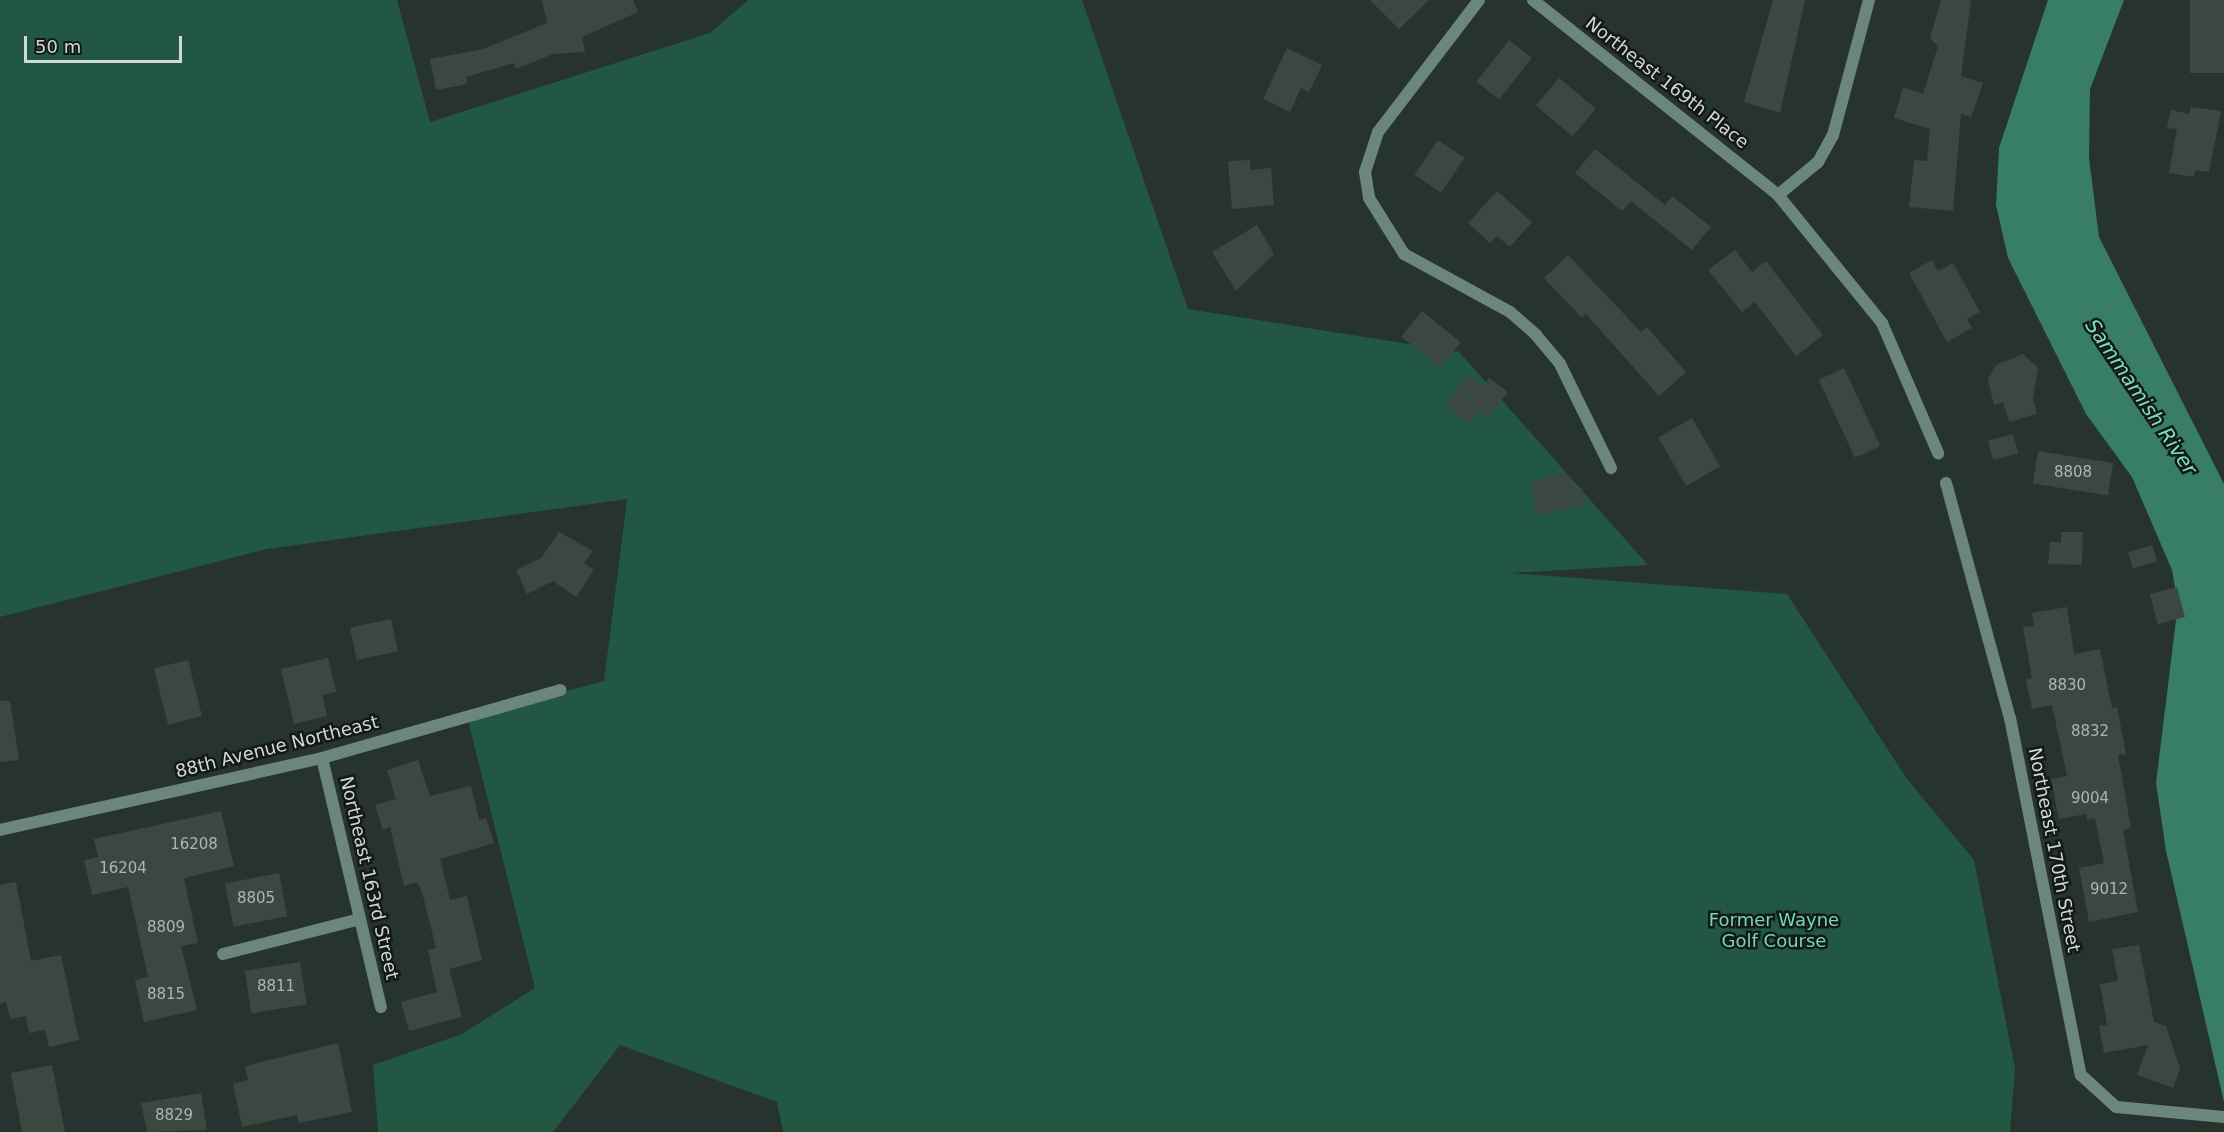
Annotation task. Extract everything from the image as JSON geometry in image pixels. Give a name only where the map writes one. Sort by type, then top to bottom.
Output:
[{"type":"street","points":[[1479,0],[1378,132],[1365,172],[1369,198],[1404,254],[1510,312],[1536,335],[1560,364],[1611,468]]},
{"type":"street","name":"Northeast 169th Place","points":[[1533,0],[1778,195]]},
{"type":"street","points":[[1869,0],[1833,135],[1818,162],[1778,195],[1882,323],[1938,453]]},
{"type":"street","name":"Northeast 170th Street","points":[[1946,483],[2009,714],[2081,1075],[2116,1107],[2206,1118],[2224,1117]]},
{"type":"street","name":"88th Avenue Northeast","points":[[0,830],[322,758],[560,690]]},
{"type":"street","name":"Northeast 163rd Street","points":[[322,758],[381,1007]]},
{"type":"street","points":[[223,954],[360,919]]},
{"type":"green space","name":"Former Wayne Golf Course","points":[[0,0],[397,0],[430,122],[710,33],[748,0],[1082,0],[1188,309],[1459,352],[1648,565],[1510,573],[1787,594],[1907,779],[1974,860],[2015,1068],[2010,1132],[783,1132],[777,1102],[620,1045],[553,1132],[378,1132],[373,1065],[462,1034],[535,988],[467,717],[604,681],[627,499],[267,549],[0,617]]},
{"type":"water","name":"Sammamish River","points":[[2048,0],[2124,0],[2090,89],[2089,158],[2099,237],[2224,484],[2224,1102],[2166,851],[2156,783],[2178,604],[2172,570],[2132,477],[2086,414],[2008,258],[1996,205],[1999,148]]},
{"type":"building","points":[[542,0],[633,0],[638,12],[582,37],[585,52],[553,54],[516,69],[514,63],[466,77],[467,84],[436,90],[430,59],[483,49],[547,23]]},
{"type":"building","points":[[1370,0],[1429,0],[1399,29]]},
{"type":"building","points":[[1773,0],[1805,0],[1780,113],[1744,102]]},
{"type":"building","points":[[1941,0],[1971,0],[1961,76],[1983,83],[1971,117],[1961,114],[1953,211],[1909,207],[1914,160],[1927,161],[1930,129],[1894,118],[1903,87],[1923,94],[1938,46],[1930,38]]},
{"type":"building","points":[[2190,0],[2224,0],[2224,73],[2190,73]]},
{"type":"building","points":[[1509,40],[1532,58],[1499,100],[1476,82]]},
{"type":"building","points":[[1287,48],[1322,65],[1309,92],[1301,88],[1290,112],[1263,99]]},
{"type":"building","points":[[1559,78],[1596,109],[1573,136],[1536,106]]},
{"type":"building","points":[[2191,107],[2221,111],[2209,172],[2195,170],[2194,177],[2169,173],[2177,129],[2167,128],[2171,110],[2189,114]]},
{"type":"building","points":[[1438,140],[1465,158],[1441,193],[1415,175]]},
{"type":"building","points":[[1595,149],[1665,205],[1672,196],[1711,227],[1692,250],[1631,201],[1622,211],[1575,173]]},
{"type":"building","points":[[1250,160],[1250,170],[1271,168],[1274,205],[1232,209],[1228,161]]},
{"type":"building","points":[[1497,191],[1532,222],[1510,247],[1497,236],[1490,243],[1468,223]]},
{"type":"building","points":[[1257,225],[1274,254],[1236,291],[1212,252]]},
{"type":"building","points":[[1735,250],[1752,272],[1766,261],[1823,335],[1796,356],[1755,302],[1742,312],[1708,270]]},
{"type":"building","points":[[1568,255],[1641,332],[1647,327],[1686,372],[1659,396],[1586,314],[1582,318],[1544,278]]},
{"type":"building","points":[[1932,260],[1938,271],[1953,263],[1980,312],[1967,319],[1972,328],[1947,342],[1909,273]]},
{"type":"building","points":[[1422,311],[1461,342],[1440,368],[1401,337]]},
{"type":"building","points":[[2023,354],[2038,368],[2033,399],[2037,414],[2009,422],[2003,402],[1994,405],[1988,380],[1996,365]]},
{"type":"building","points":[[1844,368],[1880,446],[1855,458],[1819,380]]},
{"type":"building","points":[[1468,374],[1483,386],[1489,378],[1508,392],[1488,419],[1478,411],[1469,424],[1445,405]]},
{"type":"building","points":[[1692,418],[1720,466],[1686,486],[1658,438]]},
{"type":"building","points":[[2013,434],[2018,453],[1993,460],[1988,441]]},
{"type":"building","points":[[2038,451],[2113,463],[2108,495],[2033,484]]},
{"type":"building","points":[[1565,471],[1577,489],[1582,488],[1586,505],[1536,515],[1530,484]]},
{"type":"building","points":[[559,532],[593,551],[584,563],[594,570],[576,597],[553,581],[527,594],[516,570],[541,558]]},
{"type":"building","points":[[2061,532],[2083,532],[2082,565],[2048,564],[2050,542],[2061,542]]},
{"type":"building","points":[[2152,545],[2157,561],[2133,569],[2128,552]]},
{"type":"building","points":[[2177,587],[2185,617],[2158,624],[2150,594]]},
{"type":"building","points":[[2067,607],[2074,654],[2100,649],[2112,708],[2117,707],[2126,754],[2118,755],[2131,828],[2123,830],[2138,912],[2089,922],[2079,868],[2104,863],[2095,818],[2087,820],[2086,814],[2059,819],[2051,779],[2067,776],[2052,705],[2032,709],[2026,679],[2032,678],[2023,627],[2034,626],[2032,613]]},
{"type":"building","points":[[391,619],[398,651],[357,660],[350,628]]},
{"type":"building","points":[[328,658],[336,692],[322,695],[327,716],[294,724],[281,669]]},
{"type":"building","points":[[188,660],[202,716],[168,725],[154,668]]},
{"type":"building","points":[[0,701],[10,701],[19,760],[0,762]]},
{"type":"building","points":[[418,760],[430,796],[471,786],[479,820],[486,818],[494,843],[440,859],[450,900],[467,896],[482,960],[449,969],[462,1017],[409,1031],[401,1002],[437,992],[428,950],[436,948],[422,892],[417,882],[404,886],[390,827],[383,830],[375,805],[396,799],[387,770]]},
{"type":"building","points":[[221,811],[234,866],[184,878],[198,943],[181,946],[197,1010],[144,1022],[135,980],[148,977],[128,887],[92,895],[84,860],[98,857],[94,839]]},
{"type":"building","points":[[279,873],[287,916],[233,927],[225,883]]},
{"type":"building","points":[[16,882],[31,961],[61,955],[79,1040],[49,1047],[45,1030],[29,1033],[26,1016],[10,1019],[6,1002],[0,1004],[0,885]]},
{"type":"building","points":[[2139,945],[2154,1022],[2166,1026],[2180,1069],[2173,1088],[2137,1075],[2148,1045],[2104,1053],[2099,1026],[2107,1025],[2100,984],[2118,981],[2112,949]]},
{"type":"building","points":[[300,962],[307,1004],[251,1013],[245,971]]},
{"type":"building","points":[[338,1043],[352,1112],[299,1123],[297,1115],[242,1127],[233,1084],[248,1080],[245,1066]]},
{"type":"building","points":[[52,1065],[65,1132],[22,1132],[11,1073]]},
{"type":"building","points":[[201,1093],[207,1130],[147,1132],[141,1103]]}]
